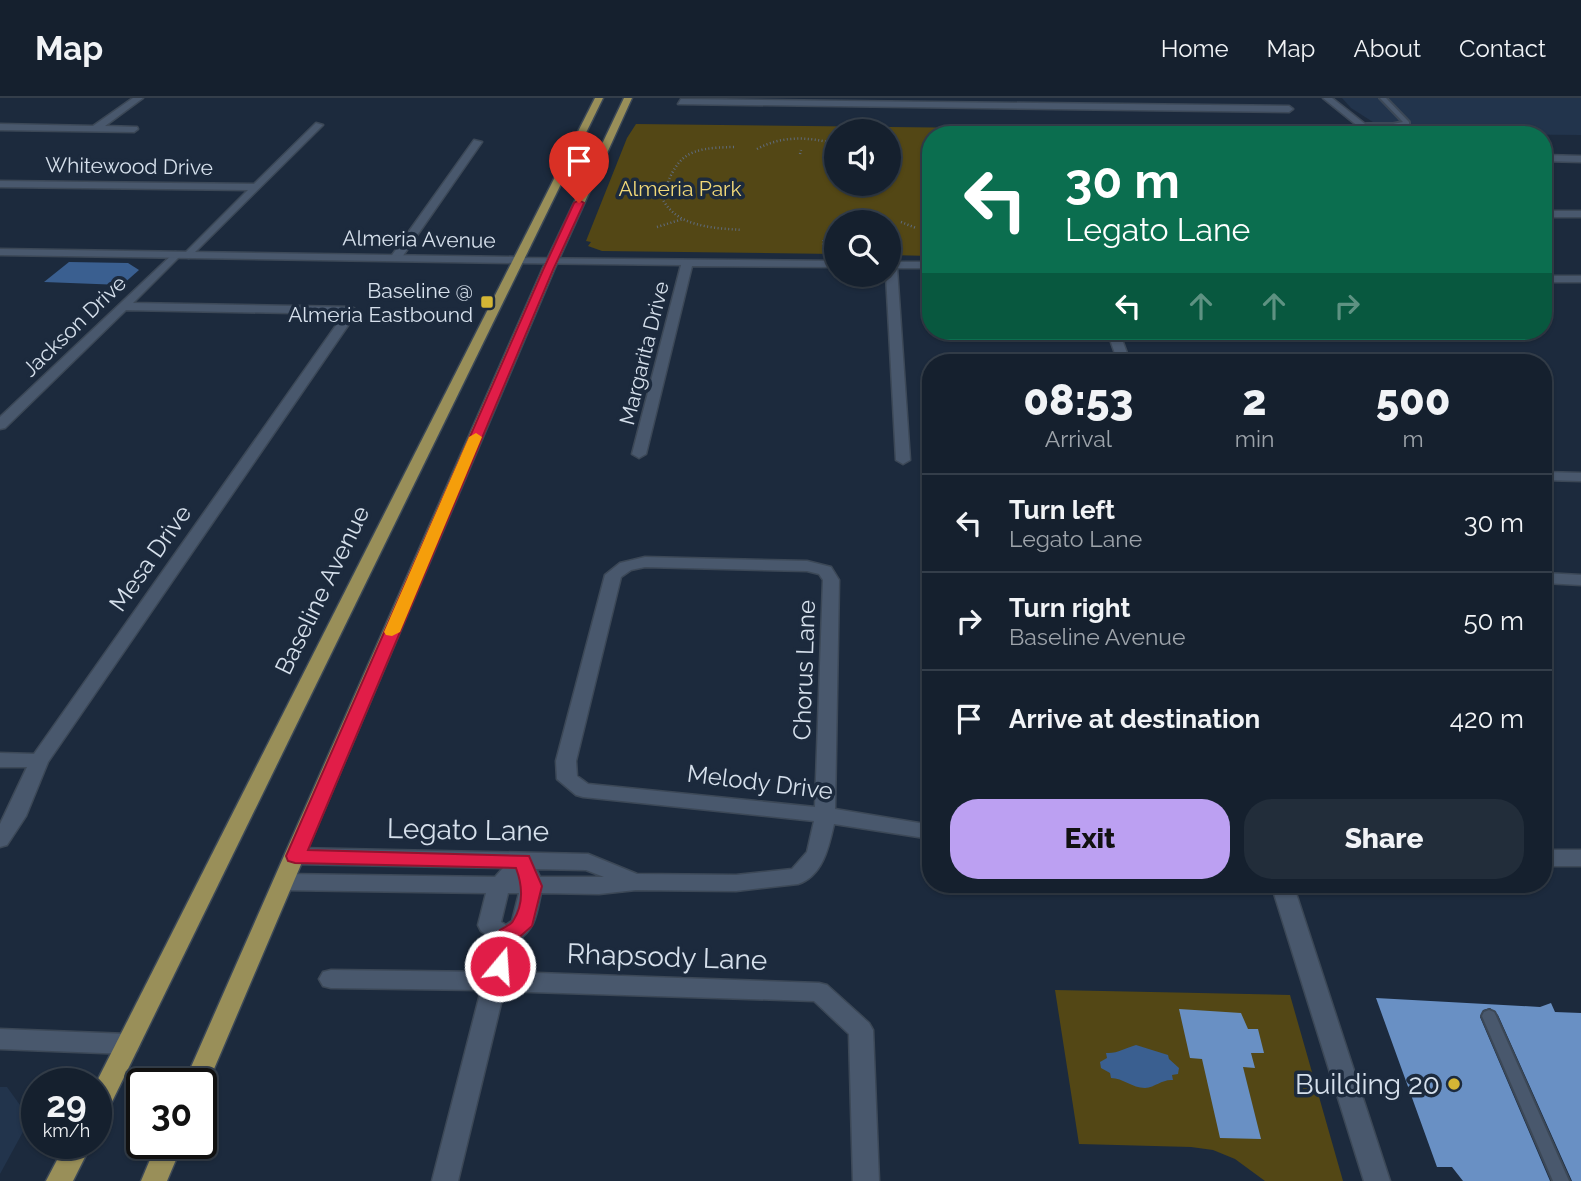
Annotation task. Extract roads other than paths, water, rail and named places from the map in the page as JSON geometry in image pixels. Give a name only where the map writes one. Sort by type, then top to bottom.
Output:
[{"type":"main road","name":"Baseline Avenue","points":[[112,1076],[599,98]]},
{"type":"main road","points":[[203,1068],[552,260],[628,98]]},
{"type":"main road","points":[[59,1181],[71,1159]]},
{"type":"main road","points":[[153,1181],[163,1159]]},
{"type":"street","points":[[96,128],[139,98]]},
{"type":"street","points":[[1327,98],[1364,126]]},
{"type":"street","points":[[681,102],[967,102],[1289,108]]},
{"type":"street","points":[[189,255],[319,125]]},
{"type":"street","points":[[0,127],[134,130]]},
{"type":"street","points":[[396,258],[477,142]]},
{"type":"street","points":[[1552,158],[1581,159]]},
{"type":"street","name":"Whitewood Drive","points":[[0,184],[257,187]]},
{"type":"street","points":[[1552,214],[1581,214]]},
{"type":"street","name":"Almeria Avenue","points":[[0,252],[824,264]]},
{"type":"street","name":"Jackson Drive","points":[[0,425],[175,255]]},
{"type":"street","name":"Margarita Drive","points":[[639,454],[687,262]]},
{"type":"street","points":[[901,265],[922,265]]},
{"type":"street","points":[[1552,279],[1581,279]]},
{"type":"street","points":[[891,287],[903,460]]},
{"type":"street","name":"Mesa Drive","points":[[0,840],[16,816],[39,761],[352,311],[122,306]]},
{"type":"street","points":[[1552,476],[1581,477]]},
{"type":"street","name":"Melody Drive","points":[[825,570],[807,566],[645,562],[626,566],[613,575],[566,761],[567,779],[583,790],[825,815],[922,831]]},
{"type":"street","name":"Chorus Lane","points":[[817,854],[825,815],[831,579],[825,570]]},
{"type":"street","points":[[1552,578],[1581,580]]},
{"type":"street","points":[[0,760],[39,761]]},
{"type":"street","name":"Legato Lane","points":[[284,882],[499,886],[599,886],[636,882],[736,883],[798,876],[817,854]]},
{"type":"street","name":"Legato Lane","points":[[295,856],[588,862],[636,882]]},
{"type":"street","points":[[1552,858],[1581,858]]},
{"type":"street","points":[[445,1181],[506,937],[522,926],[533,886],[523,861],[499,886],[489,925],[506,937]]},
{"type":"street","points":[[1285,893],[1377,1181]]},
{"type":"street","name":"Rhapsody Lane","points":[[331,979],[497,981],[819,992],[861,1030],[866,1181]]},
{"type":"street","points":[[0,1039],[128,1044]]},
{"type":"lane","points":[[1383,98],[1407,123],[1396,126]]},
{"type":"lane","points":[[1489,1016],[1561,1181]]},
{"type":"water","points":[[69,262],[128,263],[139,270],[122,285],[44,282]]},
{"type":"water","points":[[1136,1045],[1168,1055],[1179,1068],[1178,1074],[1172,1075],[1173,1080],[1145,1088],[1111,1078],[1110,1073],[1101,1068],[1100,1062],[1107,1058],[1106,1053]]},
{"type":"place","name":"Baseline @ Almeria Eastbound","points":[[487,302]]},
{"type":"place","name":"Building 20","points":[[1454,1084]]},
{"type":"park label","name":"Almeria Park","points":[[680,188]]}]
